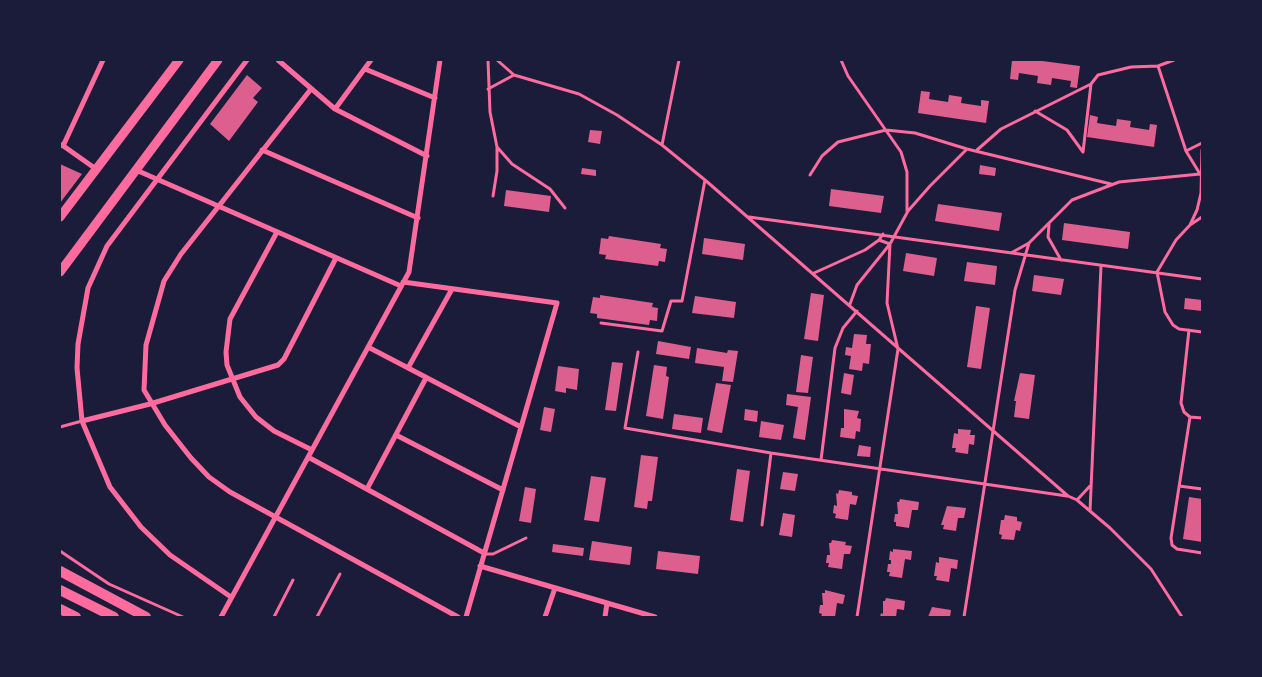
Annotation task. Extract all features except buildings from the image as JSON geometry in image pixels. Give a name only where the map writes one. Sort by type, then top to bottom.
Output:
[{"type":"highway","points":[[60,571],[146,617]]},
{"type":"highway","points":[[60,590],[114,617]]},
{"type":"highway","points":[[60,609],[76,617]]},
{"type":"main road","points":[[60,217],[179,60]]},
{"type":"main road","points":[[60,272],[218,60]]},
{"type":"street","points":[[96,169],[61,145],[103,60]]},
{"type":"street","points":[[231,597],[170,555],[141,528],[110,487],[82,421],[77,368],[78,344],[88,288],[107,246],[155,179],[247,60]]},
{"type":"street","points":[[278,60],[335,109],[427,156]]},
{"type":"street","points":[[335,109],[371,60]]},
{"type":"street","points":[[221,617],[408,272],[418,218],[440,60]]},
{"type":"street","points":[[365,69],[436,98]]},
{"type":"street","points":[[311,88],[181,254],[164,281],[146,344],[144,390],[150,404],[179,444],[209,477],[230,492],[458,617]]},
{"type":"street","points":[[262,150],[418,218]]},
{"type":"street","points":[[136,170],[336,258],[402,284],[452,288],[557,303],[466,617]]},
{"type":"street","points":[[276,232],[230,318],[226,352],[231,378],[240,397],[256,417],[274,431],[312,450]]},
{"type":"street","points":[[82,421],[150,404],[278,365],[284,360],[336,258]]},
{"type":"street","points":[[408,368],[452,288]]},
{"type":"street","points":[[368,347],[521,428]]},
{"type":"street","points":[[367,489],[426,378]]},
{"type":"street","points":[[396,435],[503,490]]},
{"type":"street","points":[[308,457],[484,554]]},
{"type":"street","points":[[480,566],[655,617]]},
{"type":"street","points":[[544,617],[555,588]]},
{"type":"street","points":[[604,617],[607,603]]},
{"type":"lane","points":[[488,60],[488,89],[497,147],[497,171],[493,196]]},
{"type":"lane","points":[[498,60],[514,75],[579,94],[617,115],[662,144],[814,273],[898,349],[994,430],[1068,496]]},
{"type":"lane","points":[[662,144],[678,60]]},
{"type":"lane","points":[[842,60],[848,76],[901,152],[907,172],[908,211]]},
{"type":"lane","points":[[976,151],[1000,130],[1034,110],[1090,84],[1098,74],[1132,67],[1158,66],[1174,60]]},
{"type":"lane","points":[[1158,66],[1186,151],[1201,174]]},
{"type":"lane","points":[[488,89],[514,75]]},
{"type":"lane","points":[[1034,110],[1067,130],[1084,152],[1090,84]]},
{"type":"lane","points":[[810,175],[822,156],[838,142],[886,130],[915,133],[967,149],[1111,184]]},
{"type":"lane","points":[[1186,151],[1202,143]]},
{"type":"lane","points":[[497,147],[512,164],[550,189],[565,208]]},
{"type":"lane","points":[[850,305],[857,285],[890,244],[908,211],[967,149]]},
{"type":"lane","points":[[1190,225],[1201,193],[1202,150]]},
{"type":"lane","points":[[1010,253],[1029,243],[1049,224],[1062,207],[1072,200],[1111,184],[1201,174]]},
{"type":"lane","points":[[601,324],[662,331],[670,301],[682,301],[705,180]]},
{"type":"lane","points":[[748,217],[1202,279]]},
{"type":"lane","points":[[1202,217],[1190,225],[1176,240],[1157,272],[1165,312],[1173,325],[1179,329],[1202,332]]},
{"type":"lane","points":[[1049,224],[1048,237],[1061,260]]},
{"type":"lane","points":[[814,273],[865,250],[879,240],[883,234]]},
{"type":"lane","points":[[879,240],[890,244]]},
{"type":"lane","points":[[964,617],[1015,290],[1029,243]]},
{"type":"lane","points":[[858,617],[898,349],[887,303],[890,244]]},
{"type":"lane","points":[[1090,511],[1101,266]]},
{"type":"lane","points":[[821,460],[835,348],[843,328],[857,311]]},
{"type":"lane","points":[[1189,330],[1181,403],[1184,412],[1190,417],[1202,418]]},
{"type":"lane","points":[[638,352],[625,428],[772,453],[1068,496],[1077,500],[1090,511],[1151,568],[1182,617]]},
{"type":"lane","points":[[1190,417],[1170,538],[1172,545],[1177,549],[1202,552]]},
{"type":"lane","points":[[60,427],[82,421]]},
{"type":"lane","points":[[762,525],[772,453]]},
{"type":"lane","points":[[1077,500],[1090,486]]},
{"type":"lane","points":[[1179,486],[1202,489]]},
{"type":"lane","points":[[484,554],[493,554],[526,538]]},
{"type":"lane","points":[[60,551],[109,584],[183,617]]},
{"type":"lane","points":[[317,617],[340,574]]},
{"type":"lane","points":[[274,617],[292,580]]}]
